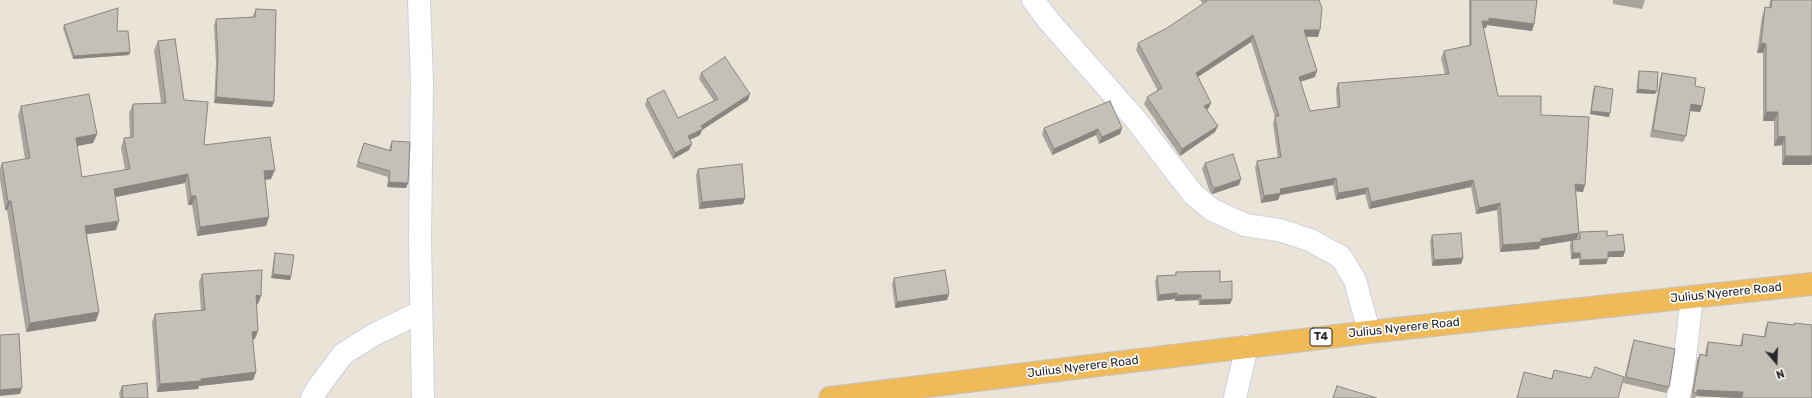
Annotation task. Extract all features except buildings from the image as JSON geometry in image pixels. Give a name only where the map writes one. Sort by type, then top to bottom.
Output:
[{"type":"highway","name":"Julius Nyerere Road","points":[[830,398],[1247,346],[1812,284]]},
{"type":"street","points":[[419,0],[422,83],[421,312],[423,398]]},
{"type":"street","points":[[1033,0],[1048,20],[1136,120],[1193,194],[1211,209],[1245,225],[1279,230],[1310,240],[1341,257],[1355,280],[1369,332]]},
{"type":"street","points":[[1678,398],[1682,382],[1692,297]]},
{"type":"street","points":[[312,398],[343,354],[375,334],[421,312]]},
{"type":"street","points":[[1235,398],[1247,346]]}]
